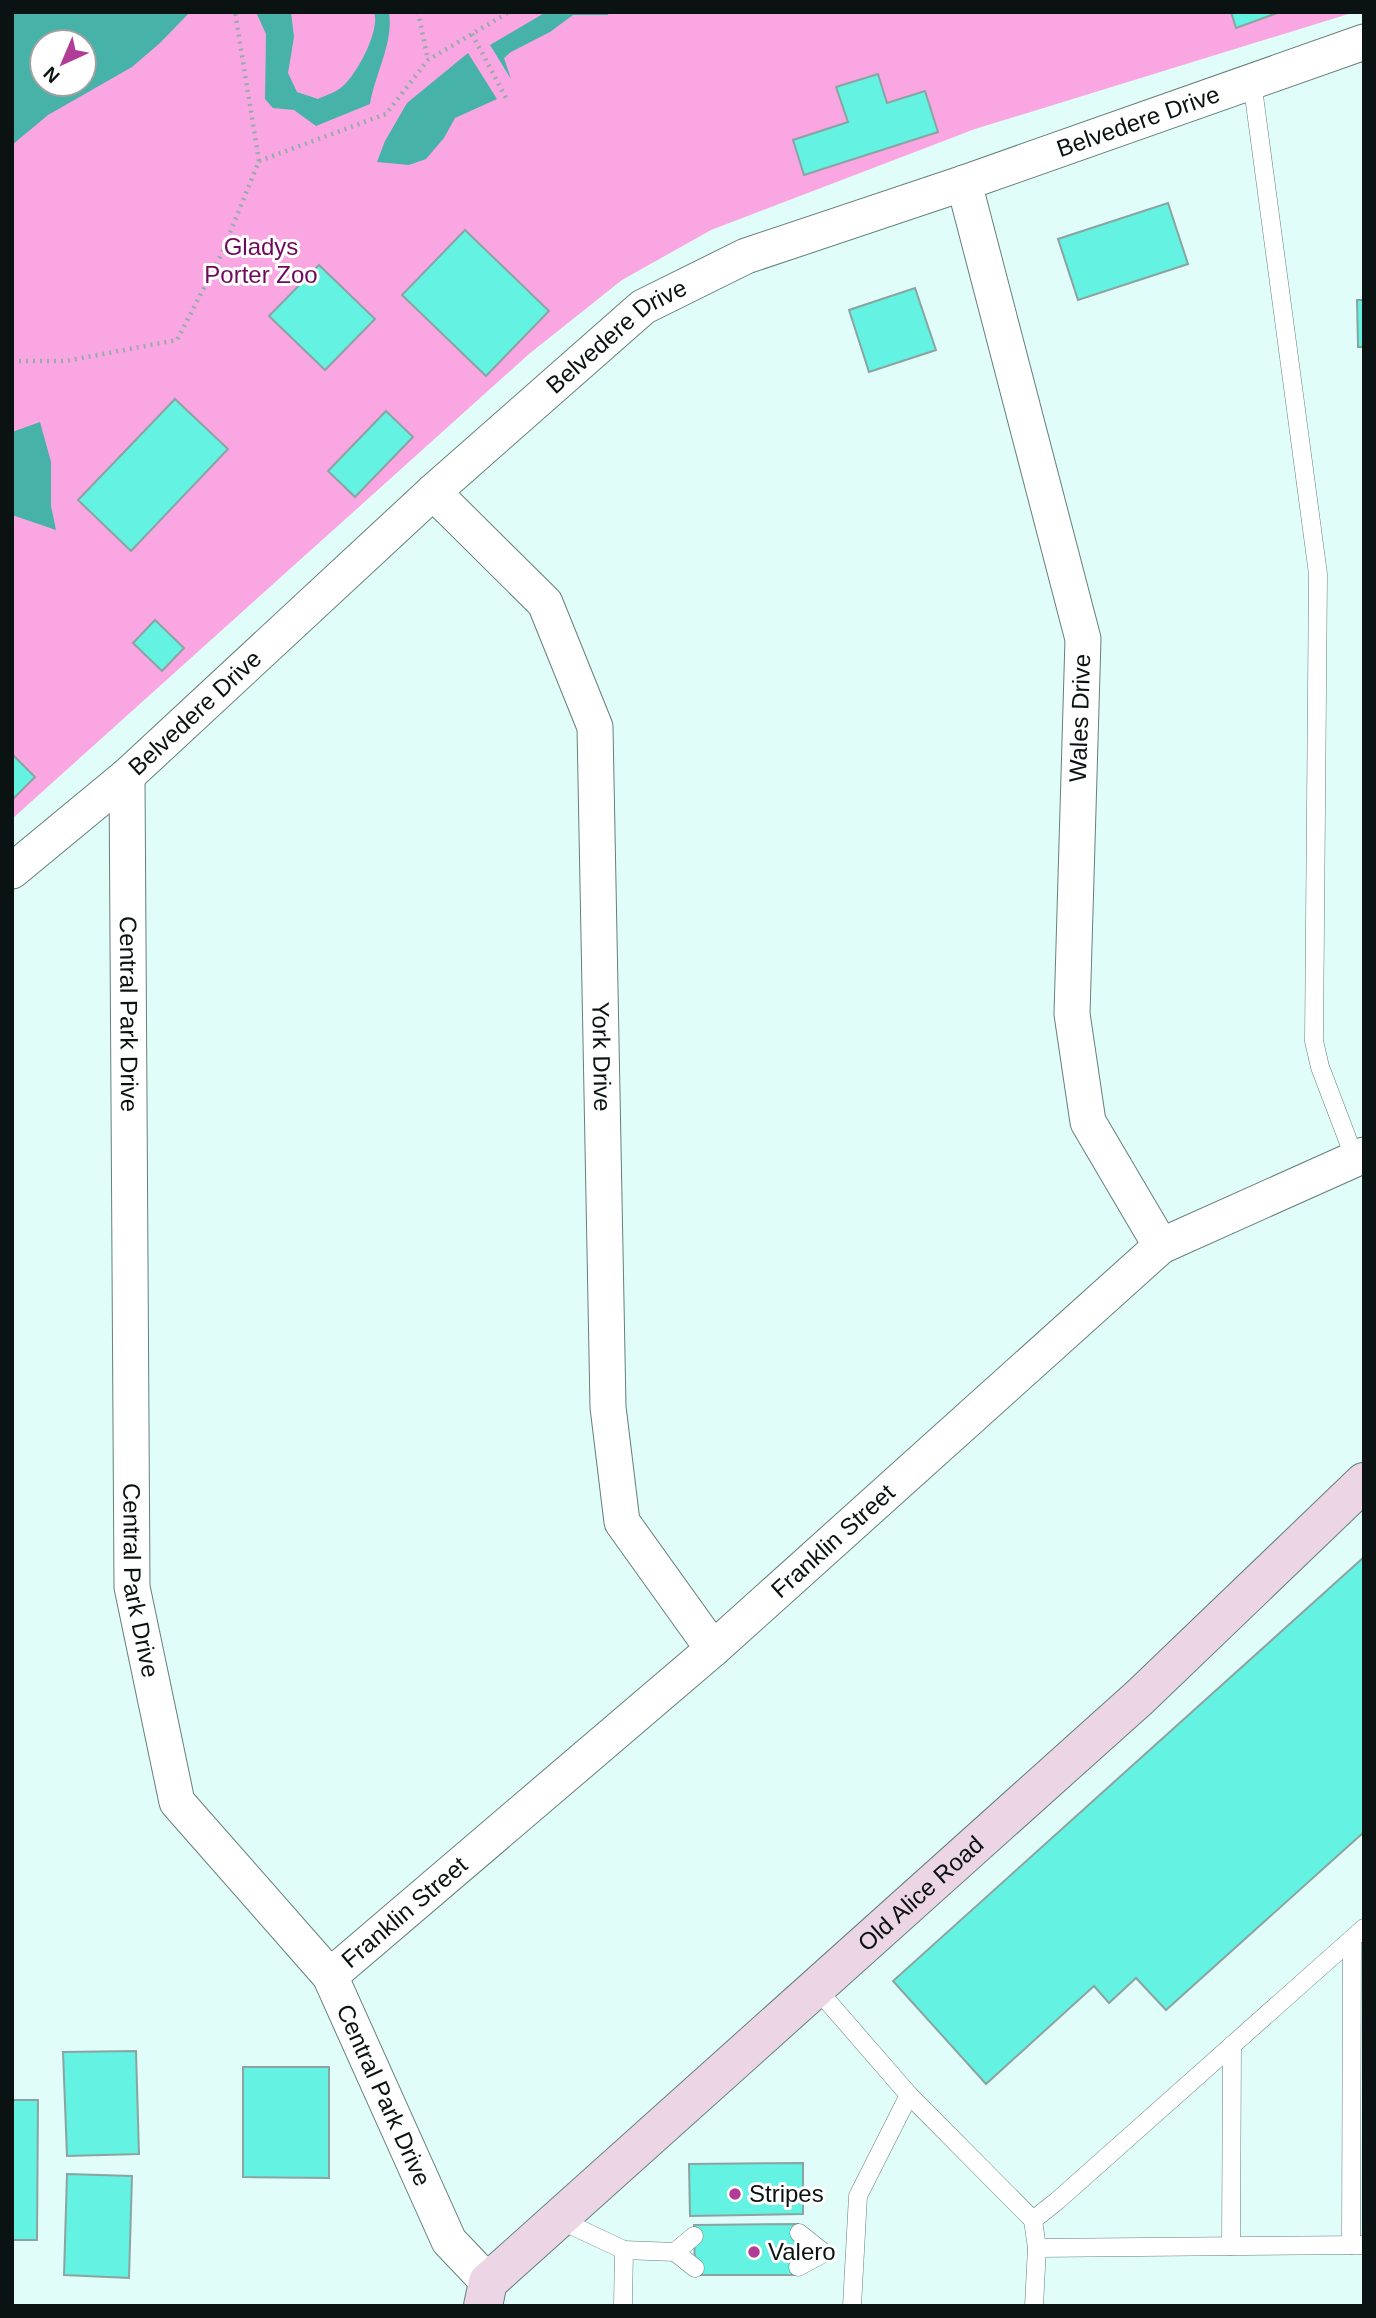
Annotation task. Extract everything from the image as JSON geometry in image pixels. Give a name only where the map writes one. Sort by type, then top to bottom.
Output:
[{"type":"main road","name":"Old Alice Road","points":[[485,2294],[558,2219],[1140,1697],[1364,1482]]},
{"type":"street","name":"Belvedere Drive","points":[[12,871],[127,776],[433,492],[643,307],[746,256],[964,183],[1364,42]]},
{"type":"street","name":"Wales Drive","points":[[964,183],[1083,639],[1072,1014],[1088,1122],[1161,1246]]},
{"type":"street","name":"York Drive","points":[[433,492],[545,603],[595,727],[608,1407],[622,1522],[713,1649]]},
{"type":"street","name":"Central Park Drive","points":[[127,776],[132,1587],[177,1802],[330,1976],[449,2241],[485,2294]]},
{"type":"street","name":"Franklin Street","points":[[330,1976],[713,1649],[1161,1246],[1359,1157]]},
{"type":"lane","points":[[1252,81],[1318,574],[1314,1041],[1320,1067],[1359,1157]]},
{"type":"lane","points":[[1032,2220],[1057,2201],[1358,1933]]},
{"type":"lane","points":[[1037,2248],[1357,2245],[1358,1933]]},
{"type":"lane","points":[[816,1988],[909,2095],[1032,2220],[1037,2248],[1034,2306]]},
{"type":"lane","points":[[1231,2246],[1233,2045]]},
{"type":"lane","points":[[852,2306],[858,2196],[909,2095]]},
{"type":"lane","points":[[558,2219],[624,2250],[675,2252],[695,2268]]},
{"type":"lane","points":[[799,2234],[824,2253]]},
{"type":"lane","points":[[675,2252],[694,2236]]},
{"type":"lane","points":[[623,2306],[624,2250]]},
{"type":"lane","points":[[798,2267],[824,2253],[855,2253]]},
{"type":"path","points":[[12,361],[66,361],[177,340],[221,255],[258,162],[235,12]]},
{"type":"path","points":[[418,12],[428,60]]},
{"type":"path","points":[[258,162],[386,114],[428,60],[509,12]]},
{"type":"path","points":[[472,34],[506,98]]},
{"type":"green space","name":"Gladys Porter Zoo","points":[[12,12],[1355,12],[975,129],[711,230],[622,280],[529,354],[12,819]]},
{"type":"water","points":[[12,12],[190,12],[132,67],[98,86],[98,28],[28,28],[28,98],[78,98],[48,115],[12,145]]},
{"type":"water","points":[[256,12],[291,12],[294,37],[288,73],[297,92],[318,99],[338,90],[349,80],[371,40],[374,12],[389,12],[387,46],[370,104],[316,126],[294,110],[273,108],[265,99],[266,34]]},
{"type":"water","points":[[546,12],[609,12],[608,15],[573,15],[550,32],[511,52],[504,58],[511,79],[490,45]]},
{"type":"water","points":[[468,53],[497,99],[455,118],[444,138],[426,159],[409,165],[377,162],[385,141],[407,103]]},
{"type":"water","points":[[40,422],[51,462],[51,506],[56,530],[12,515],[12,432]]},
{"type":"building","points":[[1231,12],[1280,12],[1236,28]]},
{"type":"building","points":[[878,74],[887,103],[925,91],[938,132],[804,175],[793,140],[848,122],[836,87]]},
{"type":"building","points":[[1168,203],[1188,264],[1078,300],[1058,239]]},
{"type":"building","points":[[465,230],[549,311],[486,376],[402,295]]},
{"type":"building","points":[[319,265],[375,319],[325,370],[269,316]]},
{"type":"building","points":[[915,288],[936,350],[869,372],[849,310]]},
{"type":"building","points":[[1357,300],[1364,300],[1364,347],[1358,347]]},
{"type":"building","points":[[175,399],[228,449],[131,551],[78,500]]},
{"type":"building","points":[[386,411],[413,437],[355,497],[328,471]]},
{"type":"building","points":[[155,620],[184,648],[162,671],[133,643]]},
{"type":"building","points":[[12,754],[35,777],[12,800]]},
{"type":"building","points":[[1364,1557],[1364,1832],[1166,2010],[1136,1978],[1109,2003],[1094,1986],[986,2084],[893,1981]]},
{"type":"building","points":[[136,2051],[139,2154],[67,2156],[63,2052]]},
{"type":"building","points":[[243,2067],[329,2067],[329,2178],[243,2177]]},
{"type":"building","points":[[12,2100],[38,2100],[37,2240],[12,2240]]},
{"type":"building","points":[[803,2163],[803,2214],[690,2216],[689,2164]]},
{"type":"building","points":[[67,2174],[132,2176],[129,2278],[64,2275]]},
{"type":"building","points":[[798,2224],[798,2275],[695,2275],[694,2225]]},
{"type":"place","name":"Stripes","points":[[735,2194]]},
{"type":"place","name":"Valero","points":[[754,2252]]}]
